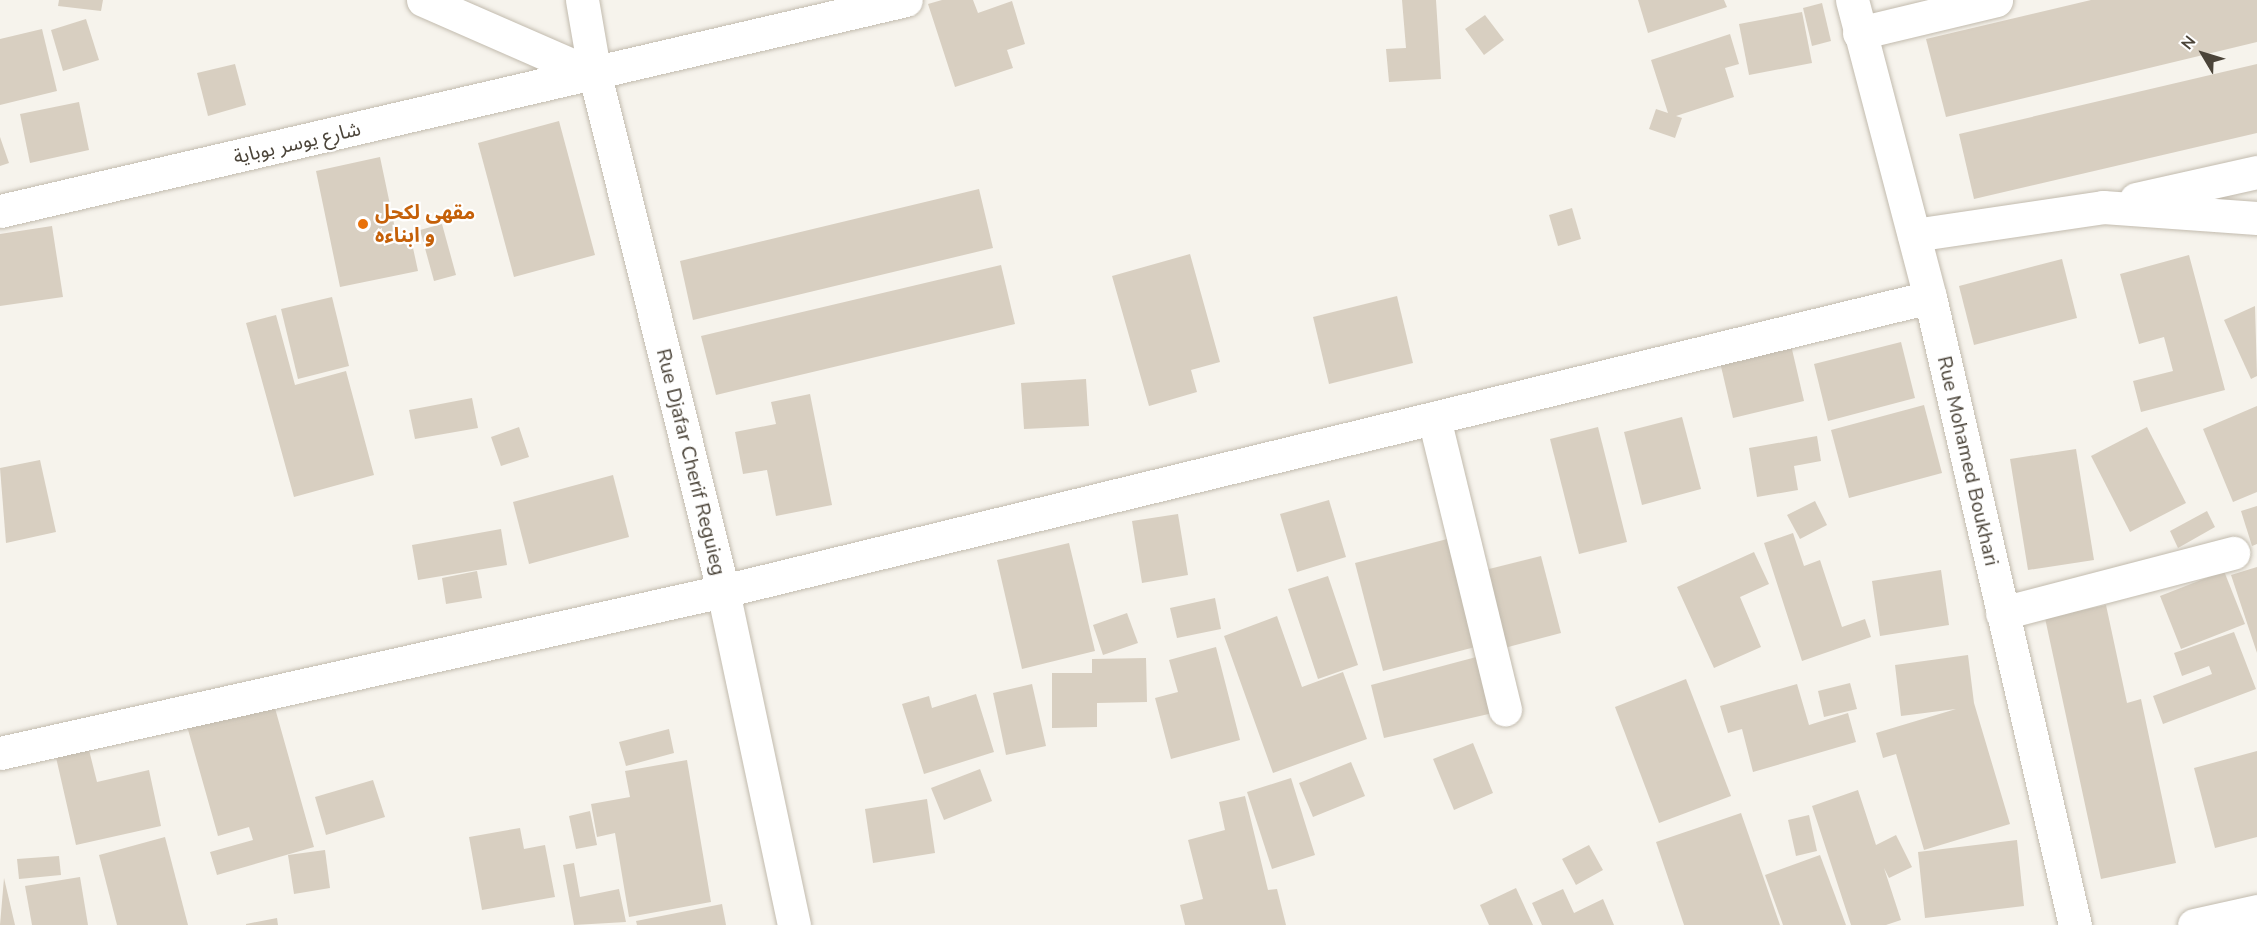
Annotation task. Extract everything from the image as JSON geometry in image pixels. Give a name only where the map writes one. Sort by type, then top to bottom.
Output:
[{"type":"street","points":[[423,0],[595,75]]},
{"type":"street","name":"Rue Djafar Cherif Reguieg","points":[[582,0],[595,75],[723,591],[794,925]]},
{"type":"street","name":"شارع يوسر بوباية","points":[[0,211],[595,75],[906,0]]},
{"type":"street","name":"Rue Mohamed Boukhari","points":[[1852,0],[1930,297],[2075,925]]},
{"type":"street","points":[[1859,33],[1996,0]]},
{"type":"street","points":[[1914,235],[2103,207],[2257,172]]},
{"type":"street","points":[[2103,207],[2257,218]]},
{"type":"street","points":[[0,753],[723,591],[1930,297]]},
{"type":"street","points":[[1434,418],[1505,709]]},
{"type":"street","points":[[2002,613],[2232,553]]},
{"type":"street","points":[[2194,925],[2257,911]]},
{"type":"building","points":[[59,0],[103,0],[101,11],[58,6]]},
{"type":"building","points":[[942,0],[973,0],[978,13],[1012,1],[1025,44],[1007,50],[1013,68],[955,87],[928,4]]},
{"type":"building","points":[[1402,0],[1436,0],[1441,79],[1389,82],[1386,49],[1406,48]]},
{"type":"building","points":[[1638,0],[1724,0],[1727,7],[1648,33]]},
{"type":"building","points":[[2091,0],[2257,0],[2257,42],[1946,117],[1926,39]]},
{"type":"building","points":[[1822,3],[1831,41],[1812,46],[1803,8]]},
{"type":"building","points":[[1802,12],[1812,63],[1749,75],[1739,24]]},
{"type":"building","points":[[1485,15],[1504,40],[1484,55],[1465,29]]},
{"type":"building","points":[[86,19],[99,60],[63,71],[51,30]]},
{"type":"building","points":[[42,29],[57,91],[0,105],[0,39]]},
{"type":"building","points":[[1730,34],[1739,64],[1725,68],[1734,97],[1676,116],[1682,118],[1675,138],[1649,129],[1656,109],[1668,113],[1651,60]]},
{"type":"building","points":[[235,64],[246,105],[208,116],[197,73]]},
{"type":"building","points":[[2257,64],[2257,133],[1974,199],[1959,134]]},
{"type":"building","points":[[79,102],[89,150],[30,163],[20,114]]},
{"type":"building","points":[[559,121],[595,255],[514,277],[478,143]]},
{"type":"building","points":[[0,137],[9,163],[0,166]]},
{"type":"building","points":[[380,157],[397,238],[410,234],[418,271],[340,287],[316,171]]},
{"type":"building","points":[[979,189],[993,248],[693,320],[680,261]]},
{"type":"building","points":[[1572,208],[1581,239],[1558,246],[1549,215]]},
{"type":"building","points":[[442,224],[456,275],[434,281],[420,230]]},
{"type":"building","points":[[52,226],[63,297],[0,306],[0,234]]},
{"type":"building","points":[[1190,254],[1220,362],[1191,370],[1197,392],[1149,406],[1112,276]]},
{"type":"building","points":[[2189,255],[2225,390],[2141,412],[2133,381],[2173,371],[2164,337],[2139,344],[2120,274]]},
{"type":"building","points":[[2062,259],[2077,318],[1974,345],[1959,286]]},
{"type":"building","points":[[1001,265],[1015,324],[716,395],[701,336]]},
{"type":"building","points":[[1397,296],[1413,363],[1329,384],[1313,317]]},
{"type":"building","points":[[332,297],[349,366],[298,379],[281,309]]},
{"type":"building","points":[[2255,306],[2257,376],[2251,379],[2224,320]]},
{"type":"building","points":[[276,315],[295,385],[346,371],[374,475],[294,497],[246,323]]},
{"type":"building","points":[[1901,342],[1915,398],[1828,421],[1814,364]]},
{"type":"building","points":[[1791,345],[1804,401],[1733,418],[1720,362]]},
{"type":"building","points":[[1086,379],[1089,426],[1024,429],[1021,383]]},
{"type":"building","points":[[810,394],[832,505],[776,516],[767,470],[743,474],[735,432],[776,424],[771,402]]},
{"type":"building","points":[[472,398],[478,428],[415,439],[409,410]]},
{"type":"building","points":[[1924,405],[1942,473],[1849,498],[1831,430]]},
{"type":"building","points":[[2257,406],[2257,492],[2233,502],[2203,429]]},
{"type":"building","points":[[1682,417],[1701,489],[1642,505],[1624,432]]},
{"type":"building","points":[[519,427],[529,457],[501,466],[491,437]]},
{"type":"building","points":[[1598,427],[1627,542],[1579,554],[1550,439]]},
{"type":"building","points":[[2147,427],[2186,503],[2130,532],[2091,456]]},
{"type":"building","points":[[1817,436],[1821,461],[1794,466],[1798,490],[1757,497],[1749,448]]},
{"type":"building","points":[[2076,449],[2094,560],[2028,570],[2010,459]]},
{"type":"building","points":[[40,460],[56,532],[6,543],[0,468]]},
{"type":"building","points":[[613,475],[629,537],[529,564],[513,502]]},
{"type":"building","points":[[1329,500],[1346,557],[1297,572],[1280,514]]},
{"type":"building","points":[[1815,501],[1827,525],[1800,539],[1787,515]]},
{"type":"building","points":[[2257,506],[2257,544],[2252,546],[2241,511]]},
{"type":"building","points":[[2207,511],[2215,527],[2178,548],[2170,531]]},
{"type":"building","points":[[1178,514],[1188,575],[1142,583],[1132,521]]},
{"type":"building","points":[[501,529],[507,565],[418,580],[412,545]]},
{"type":"building","points":[[1793,533],[1804,566],[1820,560],[1842,627],[1865,619],[1871,637],[1802,661],[1764,543]]},
{"type":"building","points":[[1451,538],[1479,646],[1383,671],[1355,563]]},
{"type":"building","points":[[1069,543],[1095,651],[1022,669],[997,560]]},
{"type":"building","points":[[1754,552],[1769,584],[1740,597],[1761,647],[1714,668],[1677,587]]},
{"type":"building","points":[[1541,556],[1561,633],[1497,650],[1477,572]]},
{"type":"building","points":[[2257,567],[2257,653],[2231,575]]},
{"type":"building","points":[[1941,570],[1949,625],[1880,636],[1872,581]]},
{"type":"building","points":[[477,571],[482,598],[446,604],[442,578]]},
{"type":"building","points":[[2224,571],[2245,624],[2181,649],[2160,596]]},
{"type":"building","points":[[1328,576],[1358,665],[1318,679],[1288,589]]},
{"type":"building","points":[[1215,598],[1221,629],[1177,638],[1170,608]]},
{"type":"building","points":[[2106,605],[2127,703],[2141,699],[2176,863],[2101,879],[2045,618]]},
{"type":"building","points":[[1127,613],[1138,643],[1103,655],[1093,625]]},
{"type":"building","points":[[1277,616],[1302,687],[1343,672],[1367,739],[1273,773],[1224,636]]},
{"type":"building","points":[[2234,632],[2256,689],[2163,724],[2153,696],[2212,674],[2209,666],[2182,676],[2174,653]]},
{"type":"building","points":[[1216,647],[1240,740],[1171,759],[1155,698],[1178,692],[1169,660]]},
{"type":"building","points":[[1968,655],[1974,703],[2010,824],[1924,850],[1896,754],[1883,758],[1876,733],[1956,709],[1901,716],[1895,665]]},
{"type":"building","points":[[1480,656],[1493,713],[1384,738],[1371,685]]},
{"type":"building","points":[[1146,658],[1147,702],[1097,703],[1097,727],[1052,728],[1052,673],[1092,673],[1092,659]]},
{"type":"building","points":[[1686,679],[1731,796],[1659,823],[1615,707]]},
{"type":"building","points":[[1850,683],[1857,709],[1824,717],[1818,691]]},
{"type":"building","points":[[1032,684],[1046,746],[1006,755],[993,693]]},
{"type":"building","points":[[1797,684],[1809,725],[1848,713],[1856,742],[1753,772],[1742,729],[1728,733],[1720,706]]},
{"type":"building","points":[[976,694],[994,752],[924,774],[902,704],[929,696],[932,708]]},
{"type":"building","points":[[273,701],[314,847],[217,875],[210,852],[253,840],[249,827],[218,836],[187,726]]},
{"type":"building","points":[[669,729],[674,753],[626,766],[619,742]]},
{"type":"building","points":[[1473,743],[1493,793],[1454,810],[1433,759]]},
{"type":"building","points":[[88,746],[97,782],[149,770],[161,826],[76,845],[55,753]]},
{"type":"building","points":[[2257,751],[2257,837],[2215,848],[2194,768]]},
{"type":"building","points":[[687,760],[711,902],[629,917],[615,833],[597,837],[591,804],[630,797],[625,771]]},
{"type":"building","points":[[1351,762],[1365,796],[1313,817],[1299,783]]},
{"type":"building","points":[[980,769],[992,801],[944,820],[931,788]]},
{"type":"building","points":[[1291,778],[1315,855],[1272,869],[1247,792]]},
{"type":"building","points":[[373,780],[385,817],[326,835],[315,797]]},
{"type":"building","points":[[1858,790],[1876,845],[1896,835],[1912,867],[1889,878],[1884,868],[1901,920],[1886,925],[1851,925],[1812,806]]},
{"type":"building","points":[[1245,796],[1268,890],[1277,889],[1286,925],[1185,925],[1180,905],[1203,899],[1188,840],[1225,830],[1219,802]]},
{"type":"building","points":[[927,799],[935,853],[873,863],[865,809]]},
{"type":"building","points":[[590,811],[597,845],[576,849],[569,816]]},
{"type":"building","points":[[1741,813],[1780,925],[1684,925],[1656,842]]},
{"type":"building","points":[[1809,815],[1817,851],[1796,856],[1788,820]]},
{"type":"building","points":[[520,828],[524,849],[545,845],[555,897],[482,910],[469,837]]},
{"type":"building","points":[[165,837],[188,925],[117,925],[99,855]]},
{"type":"building","points":[[2017,840],[2024,906],[1925,918],[1918,852]]},
{"type":"building","points":[[1589,845],[1603,870],[1576,885],[1562,859]]},
{"type":"building","points":[[325,850],[330,888],[294,894],[288,855]]},
{"type":"building","points":[[1820,855],[1846,925],[1783,925],[1765,875]]},
{"type":"building","points":[[59,856],[61,875],[19,879],[17,859]]},
{"type":"building","points":[[574,863],[580,897],[619,889],[626,922],[574,925],[563,865]]},
{"type":"building","points":[[80,877],[88,925],[32,925],[25,886]]},
{"type":"building","points":[[4,878],[15,925],[0,925]]},
{"type":"building","points":[[1516,888],[1533,925],[1489,925],[1480,905]]},
{"type":"building","points":[[1563,889],[1574,913],[1603,899],[1614,925],[1542,925],[1532,903]]},
{"type":"building","points":[[722,904],[726,925],[637,925],[636,921]]},
{"type":"building","points":[[277,918],[278,925],[246,925],[246,924]]},
{"type":"place","name":"مقهى لكحل و ابناءه","points":[[363,224]]}]
